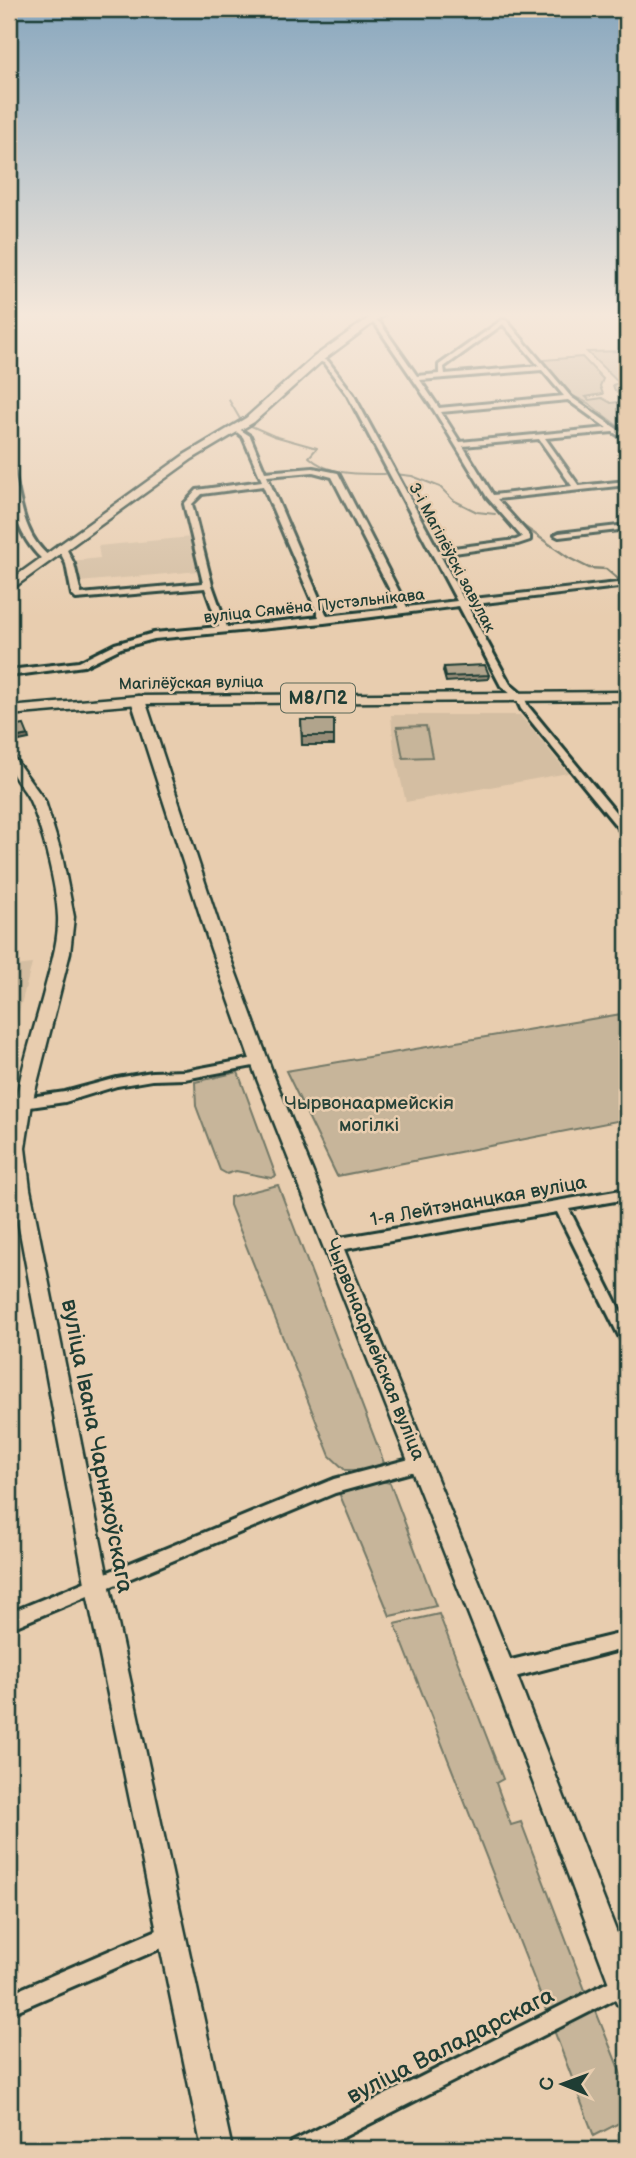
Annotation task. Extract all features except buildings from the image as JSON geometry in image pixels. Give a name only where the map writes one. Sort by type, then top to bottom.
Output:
[{"type":"main road","points":[[9,587],[61,546],[188,457],[254,416]]},
{"type":"main road","name":"Магілёўская вуліца","points":[[9,711],[138,700],[627,696]]},
{"type":"main road","name":"Чырвонаармейская вуліца","points":[[138,700],[219,949],[260,1061],[503,1671],[625,1989]]},
{"type":"main road","name":"вуліца Івана Чарняхоўскага","points":[[9,761],[38,801],[55,856],[66,917],[62,953],[23,1103],[16,1148],[15,1191],[217,2149]]},
{"type":"street","name":"3-і Магілёўскі завулак","points":[[362,416],[506,686],[520,697],[524,707],[627,832]]},
{"type":"street","points":[[436,553],[527,538],[491,497],[441,416]]},
{"type":"street","points":[[593,416],[627,438]]},
{"type":"street","points":[[236,429],[246,436],[324,620]]},
{"type":"street","points":[[458,444],[613,430]]},
{"type":"street","points":[[541,437],[577,488]]},
{"type":"street","points":[[9,468],[18,517],[36,551],[46,558]]},
{"type":"street","points":[[263,474],[313,470],[335,475],[404,610]]},
{"type":"street","points":[[223,628],[208,584],[188,504],[200,492],[267,483]]},
{"type":"street","points":[[491,497],[627,483]]},
{"type":"street","points":[[558,535],[627,527]]},
{"type":"street","points":[[61,546],[70,564],[76,595],[79,597],[208,584]]},
{"type":"street","name":"вуліца Сямёна Пустэльнікава","points":[[9,673],[80,664],[118,646],[154,636],[324,620],[627,584]]},
{"type":"street","points":[[23,1103],[65,1097],[117,1082],[152,1076],[185,1075],[260,1061]]},
{"type":"street","name":"1-я Лейтэнанцкая вуліца","points":[[334,1245],[627,1194]]},
{"type":"street","points":[[561,1205],[627,1338]]},
{"type":"street","points":[[9,1621],[334,1486],[421,1463]]},
{"type":"street","points":[[503,1671],[627,1640]]},
{"type":"street","points":[[9,2004],[171,1934]]},
{"type":"street","name":"вуліца Валадарскага","points":[[299,2149],[625,1989]]},
{"type":"shaded area","points":[[191,537],[199,571],[79,582],[73,561],[100,558],[98,546]]},
{"type":"shaded area","points":[[391,715],[520,715],[568,773],[406,802],[394,751]]},
{"type":"shaded area","points":[[32,964],[9,1048],[9,967]]},
{"type":"green space","points":[[605,416],[627,416],[627,433]]},
{"type":"green space","points":[[426,726],[432,757],[403,758],[397,727]]},
{"type":"green space","name":"Чырвонаармейскія могілкі","points":[[627,1013],[627,1119],[337,1176],[286,1071]]},
{"type":"green space","points":[[238,1072],[276,1176],[271,1178],[236,1171],[227,1174],[220,1170],[196,1106],[195,1082]]},
{"type":"green space","points":[[278,1185],[384,1463],[367,1470],[345,1470],[330,1456],[230,1205],[230,1197]]},
{"type":"green space","points":[[377,1480],[390,1483],[436,1606],[390,1616],[337,1488]]},
{"type":"green space","points":[[439,1614],[503,1779],[496,1783],[511,1825],[521,1822],[588,1998],[549,2017],[395,1624]]},
{"type":"green space","points":[[593,2004],[627,2089],[627,2119],[594,2136],[552,2025]]},
{"type":"waterway","points":[[249,425],[274,436],[317,448],[309,457],[326,468],[345,473],[385,474]]},
{"type":"waterway","points":[[395,474],[412,476],[440,487],[453,500],[477,512],[495,514]]},
{"type":"waterway","points":[[516,521],[522,525]]},
{"type":"waterway","points":[[522,525],[569,558],[589,568],[606,569],[619,580]]}]
